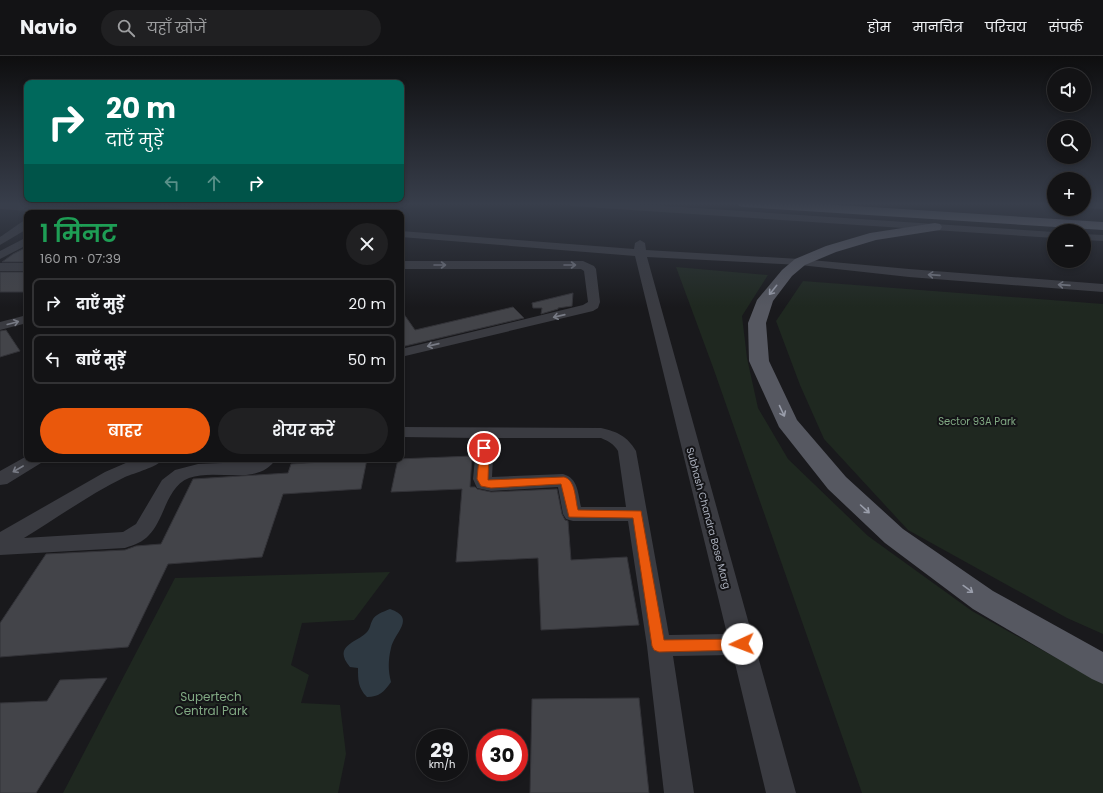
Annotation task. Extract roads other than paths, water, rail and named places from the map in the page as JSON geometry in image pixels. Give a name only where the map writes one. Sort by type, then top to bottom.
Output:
[{"type":"main road","points":[[870,237],[831,249],[808,259],[786,273],[765,300],[757,323],[759,361],[787,422],[837,483],[894,536],[983,600],[1103,669]]},
{"type":"street","points":[[459,237],[1103,277]]},
{"type":"street","points":[[525,237],[640,248],[808,259],[909,273],[1103,288]]},
{"type":"street","points":[[1091,237],[1103,238]]},
{"type":"street","points":[[0,256],[24,242]]},
{"type":"street","name":"Subhash Chandra Bose Marg","points":[[640,248],[781,793]]},
{"type":"street","points":[[404,265],[583,265],[590,269],[594,302],[592,306],[581,310],[404,352]]},
{"type":"street","points":[[0,267],[24,267]]},
{"type":"street","points":[[0,326],[24,320]]},
{"type":"street","points":[[404,432],[601,433],[613,436],[622,442],[627,450],[638,514],[659,646],[679,793]]},
{"type":"street","points":[[486,433],[482,479],[484,483],[491,484],[564,480],[567,484],[573,514],[638,514]]},
{"type":"street","points":[[0,479],[30,462]]},
{"type":"street","points":[[0,542],[112,476],[145,462]]},
{"type":"street","points":[[0,547],[125,540],[136,535],[144,528],[169,484],[182,474],[193,471],[250,468],[264,462]]},
{"type":"street","points":[[659,646],[742,644]]},
{"type":"park label","name":"Sector 93A Park","points":[[977,421]]},
{"type":"park label","name":"Supertech Central Park","points":[[211,704]]}]
